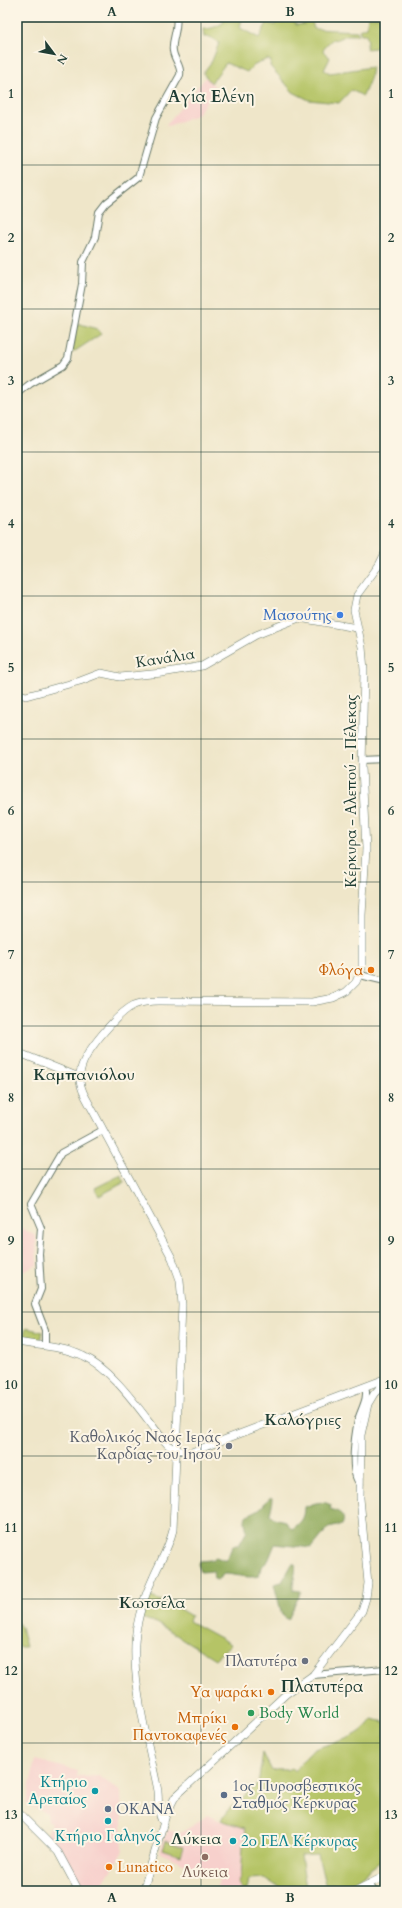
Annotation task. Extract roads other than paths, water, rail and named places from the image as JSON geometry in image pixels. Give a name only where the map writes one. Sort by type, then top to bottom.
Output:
[{"type":"main road","name":"Κέρκυρα - Αλεπού - Πέλεκας","points":[[360,975],[362,962],[362,915],[366,849],[362,760],[364,670],[362,647],[354,610],[356,599],[379,565],[385,553]]},
{"type":"main road","name":"Κανάλια","points":[[17,693],[26,696],[105,672],[123,677],[162,673],[202,666],[251,638],[299,618],[357,628]]},
{"type":"main road","points":[[164,1823],[161,1818],[160,1804],[139,1696],[136,1676],[135,1640],[142,1606],[172,1535],[175,1507],[182,1296],[180,1280],[172,1258],[83,1091],[80,1076],[81,1068],[85,1058],[109,1027],[122,1014],[139,1003],[158,1001],[268,1003],[318,1001],[342,994],[352,987],[360,975]]},
{"type":"main road","points":[[17,1052],[74,1075],[80,1076]]},
{"type":"main road","points":[[17,1342],[76,1353],[98,1364],[113,1379],[166,1444],[176,1450],[189,1453]]},
{"type":"main road","points":[[176,1460],[189,1453],[385,1380]]},
{"type":"main road","points":[[143,1891],[169,1808],[176,1794],[286,1694],[313,1675],[357,1618],[366,1598],[368,1579],[360,1484],[361,1434],[366,1411],[371,1398],[385,1380]]},
{"type":"main road","points":[[366,1411],[385,1387]]},
{"type":"main road","points":[[160,1804],[169,1808]]},
{"type":"main road","points":[[18,1813],[56,1850],[79,1891]]},
{"type":"main road","points":[[355,1891],[385,1876]]},
{"type":"street","points":[[17,394],[30,384],[63,365],[68,358],[82,290],[83,262],[95,237],[99,212],[106,203],[139,177],[156,118],[180,75],[181,68],[173,50],[177,27],[176,17]]},
{"type":"street","points":[[362,760],[385,759]]},
{"type":"street","points":[[360,975],[385,980]]},
{"type":"street","points":[[45,1346],[45,1330],[35,1304],[41,1290],[39,1254],[41,1228],[31,1204],[61,1153],[103,1130]]},
{"type":"street","points":[[360,1484],[356,1476],[354,1447],[358,1422],[366,1396],[365,1387]]},
{"type":"street","points":[[322,1663],[330,1672]]},
{"type":"street","points":[[313,1675],[330,1672],[385,1669]]},
{"type":"street","points":[[369,1884],[374,1891]]},
{"type":"place","name":"Μασούτης","points":[[340,615]]},
{"type":"place","name":"Φλόγα","points":[[371,970]]},
{"type":"place","name":"Καθολικός Ναός Ιεράς Καρδίας του Ιησού","points":[[229,1446]]},
{"type":"place","name":"Πλατυτέρα","points":[[305,1661]]},
{"type":"place","name":"Υα ψαράκι","points":[[271,1692]]},
{"type":"place","name":"Body World","points":[[251,1713]]},
{"type":"place","name":"Μπρίκι Παντοκαφενές","points":[[235,1727]]},
{"type":"place","name":"Κτήριο Αρεταίος","points":[[95,1791]]},
{"type":"place","name":"1ος Πυροσβεστικός Σταθμός Κέρκυρας","points":[[224,1795]]},
{"type":"place","name":"ΟΚΑΝΑ","points":[[108,1809]]},
{"type":"place","name":"Κτήριο Γαληνός","points":[[108,1821]]},
{"type":"place","name":"2ο ΓΕΛ Κέρκυρας","points":[[233,1841]]},
{"type":"place","name":"Λύκεια","points":[[205,1857]]},
{"type":"place","name":"Lunatico","points":[[109,1867]]},
{"type":"district","name":"Αγία Ελένη","points":[[211,96]]},
{"type":"district","name":"Καμπανιόλου","points":[[84,1075]]},
{"type":"district","name":"Καλόγριες","points":[[303,1420]]},
{"type":"district","name":"Κωτσέλα","points":[[152,1603]]},
{"type":"district","name":"Πλατυτέρα","points":[[322,1686]]},
{"type":"district","name":"Λύκεια","points":[[196,1839]]}]
